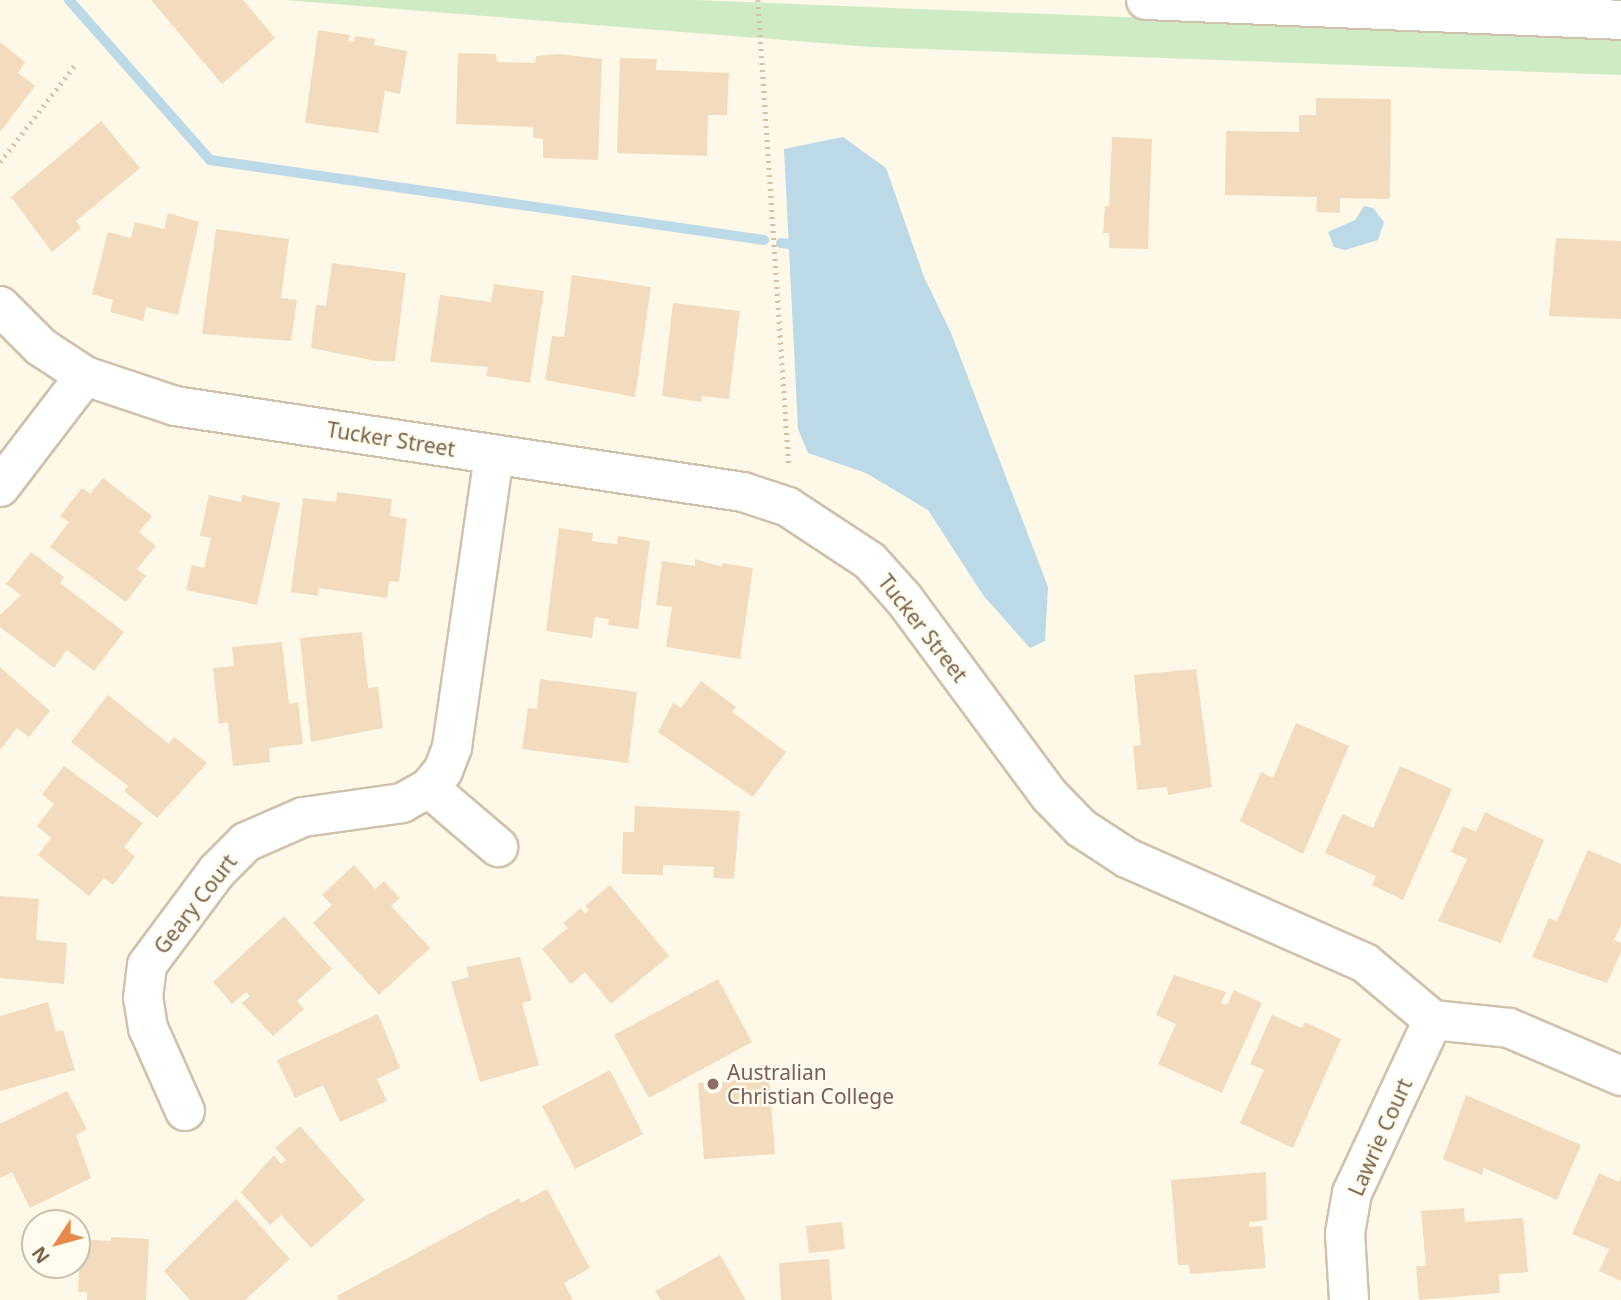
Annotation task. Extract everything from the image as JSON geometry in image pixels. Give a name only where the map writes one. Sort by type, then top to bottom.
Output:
[{"type":"street","points":[[1146,0],[1621,20]]},
{"type":"street","name":"Tucker Street","points":[[0,306],[41,346],[85,376],[175,406],[743,492],[788,507],[870,561],[904,599],[1050,796],[1081,828],[1127,858],[1365,963],[1433,1020]]},
{"type":"street","points":[[0,486],[85,376]]},
{"type":"street","points":[[494,455],[452,747],[443,771],[429,788],[498,847]]},
{"type":"street","name":"Geary Court","points":[[185,1111],[148,1028],[143,998],[147,965],[217,871],[246,842],[276,826],[303,817],[401,803],[429,788]]},
{"type":"street","points":[[1433,1020],[1509,1028],[1621,1076]]},
{"type":"street","name":"Lawrie Court","points":[[1349,1300],[1345,1233],[1352,1193],[1433,1020]]},
{"type":"path","points":[[758,0],[789,455],[788,507]]},
{"type":"path","points":[[0,162],[75,65]]},
{"type":"green space","points":[[285,0],[694,0],[1621,37],[1621,75],[871,47]]},
{"type":"water","points":[[843,137],[886,168],[924,277],[951,333],[1048,587],[1045,641],[1030,648],[983,595],[928,510],[866,473],[808,453],[798,429],[784,149]]},
{"type":"water","points":[[1364,206],[1373,208],[1384,222],[1378,240],[1345,250],[1334,247],[1328,232],[1355,220]]},
{"type":"building","points":[[151,0],[243,0],[275,38],[222,84]]},
{"type":"building","points":[[318,30],[350,35],[348,41],[354,42],[355,36],[375,39],[374,45],[407,51],[400,94],[385,91],[378,133],[305,123]]},
{"type":"building","points":[[0,42],[25,62],[18,73],[35,86],[0,132]]},
{"type":"building","points":[[458,53],[496,54],[497,62],[535,63],[536,56],[560,54],[602,59],[598,160],[543,158],[543,139],[533,138],[533,127],[456,124]]},
{"type":"building","points":[[620,58],[657,59],[656,70],[729,73],[727,115],[708,115],[707,156],[617,153]]},
{"type":"building","points":[[1316,98],[1391,99],[1390,199],[1340,198],[1340,213],[1316,212],[1317,197],[1225,195],[1226,131],[1299,132],[1299,115],[1316,115]]},
{"type":"building","points":[[101,121],[140,168],[76,221],[81,228],[52,252],[11,197]]},
{"type":"building","points":[[1112,137],[1152,139],[1148,249],[1109,248],[1109,233],[1103,233],[1105,206],[1109,206]]},
{"type":"building","points":[[168,213],[199,222],[178,315],[146,307],[143,321],[110,312],[113,300],[92,294],[108,232],[131,238],[135,222],[164,229]]},
{"type":"building","points":[[216,229],[289,239],[281,298],[297,300],[291,341],[202,334]]},
{"type":"building","points":[[1556,238],[1621,241],[1621,319],[1549,316]]},
{"type":"building","points":[[332,263],[406,273],[395,361],[376,361],[311,348],[316,305],[326,306]]},
{"type":"building","points":[[572,275],[651,287],[635,397],[545,380],[552,336],[564,337]]},
{"type":"building","points":[[494,284],[544,291],[530,383],[486,376],[488,367],[430,362],[440,295],[491,302]]},
{"type":"building","points":[[673,303],[740,311],[729,399],[702,396],[701,402],[662,396]]},
{"type":"building","points":[[103,478],[152,516],[139,532],[156,546],[137,569],[146,576],[126,602],[50,547],[69,522],[60,516],[82,488],[90,494]]},
{"type":"building","points":[[337,492],[392,499],[390,516],[407,519],[399,582],[389,581],[387,598],[319,588],[318,596],[291,592],[303,498],[336,502]]},
{"type":"building","points":[[209,495],[241,502],[242,495],[280,503],[257,605],[186,590],[192,565],[204,568],[211,538],[200,536]]},
{"type":"building","points":[[559,528],[593,533],[592,541],[605,543],[617,544],[618,536],[650,541],[638,629],[608,625],[609,619],[595,617],[592,638],[546,631]]},
{"type":"building","points":[[31,552],[64,577],[60,583],[124,632],[94,671],[67,650],[54,668],[0,627],[0,615],[21,595],[6,584]]},
{"type":"building","points":[[695,559],[722,567],[722,563],[753,568],[740,659],[666,647],[672,607],[656,605],[662,561],[695,566]]},
{"type":"building","points":[[362,632],[368,688],[378,687],[383,728],[311,742],[300,638]]},
{"type":"building","points":[[282,642],[289,704],[298,702],[303,744],[269,748],[270,762],[233,766],[228,722],[219,724],[213,668],[234,666],[232,647]]},
{"type":"building","points":[[0,667],[50,711],[29,737],[17,728],[0,750]]},
{"type":"building","points":[[1196,669],[1212,787],[1168,795],[1167,787],[1137,790],[1133,746],[1141,745],[1134,675]]},
{"type":"building","points":[[540,679],[637,692],[628,763],[522,749],[528,708],[537,709]]},
{"type":"building","points":[[701,681],[736,707],[732,712],[786,752],[753,797],[658,732],[673,703],[681,708]]},
{"type":"building","points":[[108,695],[169,744],[174,737],[207,763],[157,818],[124,791],[128,786],[71,742]]},
{"type":"building","points":[[1296,723],[1349,746],[1303,854],[1240,821],[1261,772],[1273,778]]},
{"type":"building","points":[[64,766],[143,823],[124,847],[135,857],[113,885],[104,878],[89,896],[38,855],[51,838],[37,826],[54,804],[42,794]]},
{"type":"building","points":[[1400,766],[1452,789],[1403,900],[1372,885],[1376,876],[1325,853],[1342,814],[1373,828]]},
{"type":"building","points":[[635,806],[740,811],[734,879],[713,878],[714,867],[663,865],[663,875],[622,874],[623,832],[634,832]]},
{"type":"building","points":[[1485,812],[1544,840],[1501,943],[1438,921],[1467,859],[1451,852],[1463,826],[1476,832]]},
{"type":"building","points":[[1588,850],[1621,864],[1621,925],[1614,940],[1621,943],[1621,952],[1607,983],[1532,957],[1549,918],[1557,921]]},
{"type":"building","points":[[354,865],[375,889],[384,881],[400,898],[391,906],[430,948],[379,995],[313,923],[332,905],[322,895]]},
{"type":"building","points":[[610,885],[669,956],[611,1004],[585,972],[571,984],[542,949],[568,928],[563,923],[581,908],[585,914],[589,910],[585,906]]},
{"type":"building","points":[[0,896],[39,899],[36,940],[67,943],[64,984],[0,978]]},
{"type":"building","points":[[284,916],[332,969],[297,1001],[304,1009],[273,1036],[242,1003],[250,996],[246,992],[232,1004],[213,982]]},
{"type":"building","points":[[520,957],[532,1000],[522,1003],[539,1065],[480,1082],[451,982],[469,977],[466,967]]},
{"type":"building","points":[[1174,975],[1226,992],[1221,1003],[1227,1005],[1234,990],[1262,1003],[1222,1093],[1158,1064],[1176,1024],[1156,1015]]},
{"type":"building","points":[[718,979],[752,1042],[649,1098],[614,1035]]},
{"type":"building","points":[[48,1002],[56,1032],[63,1030],[75,1070],[0,1091],[0,1016]]},
{"type":"building","points":[[378,1014],[400,1068],[377,1079],[387,1101],[340,1122],[323,1085],[295,1098],[277,1060]]},
{"type":"building","points":[[1272,1015],[1302,1028],[1305,1022],[1341,1039],[1293,1148],[1240,1123],[1264,1070],[1250,1064]]},
{"type":"building","points":[[610,1070],[643,1134],[575,1169],[542,1106]]},
{"type":"building","points":[[769,1078],[775,1154],[704,1159],[698,1083]]},
{"type":"building","points":[[67,1091],[87,1129],[76,1135],[91,1178],[30,1208],[12,1172],[0,1178],[0,1124]]},
{"type":"building","points":[[1466,1095],[1581,1145],[1557,1200],[1484,1168],[1482,1175],[1443,1159]]},
{"type":"building","points":[[300,1126],[365,1200],[311,1248],[281,1215],[270,1225],[241,1192],[274,1155],[281,1164],[286,1160],[275,1148]]},
{"type":"building","points":[[1266,1172],[1267,1220],[1249,1222],[1249,1227],[1262,1226],[1266,1268],[1190,1274],[1189,1265],[1178,1265],[1171,1180]]},
{"type":"building","points":[[1599,1173],[1619,1182],[1621,1176],[1621,1281],[1599,1271],[1609,1249],[1572,1234]]},
{"type":"building","points":[[547,1189],[590,1268],[564,1283],[573,1300],[339,1300],[337,1296],[519,1198],[521,1203]]},
{"type":"building","points":[[236,1199],[290,1259],[245,1300],[190,1300],[164,1271]]},
{"type":"building","points":[[1464,1208],[1465,1222],[1523,1218],[1528,1272],[1499,1274],[1500,1293],[1419,1300],[1416,1266],[1426,1266],[1421,1211]]},
{"type":"building","points":[[842,1222],[845,1249],[809,1253],[806,1226]]},
{"type":"building","points":[[111,1237],[149,1239],[146,1300],[87,1300],[87,1292],[78,1292],[78,1279],[91,1279],[91,1240],[111,1241]]},
{"type":"building","points":[[720,1255],[746,1300],[661,1300],[655,1291]]},
{"type":"building","points":[[829,1259],[832,1300],[781,1300],[779,1263]]},
{"type":"waterway","points":[[69,0],[210,160],[764,240]]},
{"type":"waterway","points":[[781,243],[789,244]]},
{"type":"place","name":"Australian Christian College","points":[[713,1084]]}]
